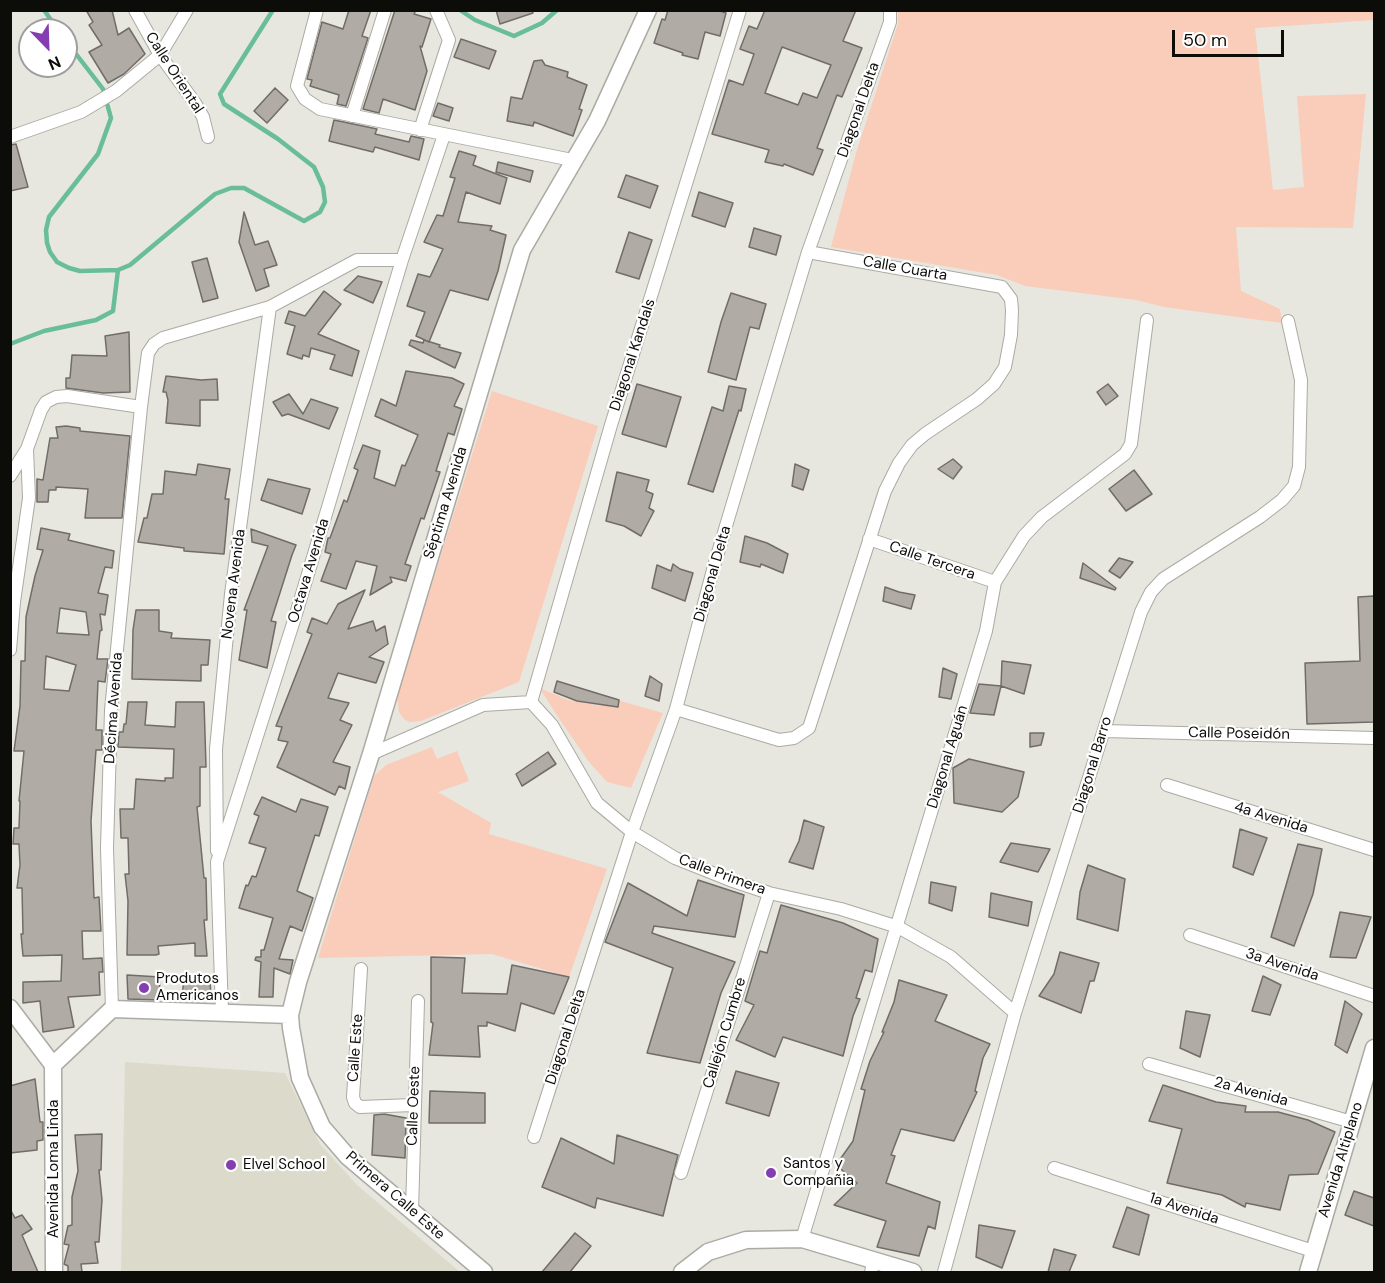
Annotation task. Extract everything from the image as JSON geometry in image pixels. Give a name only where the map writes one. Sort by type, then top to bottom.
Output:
[{"type":"street","name":"Calle Oriental","points":[[135,10],[160,55],[195,103],[203,117],[208,137]]},
{"type":"street","points":[[10,137],[81,112],[116,91],[160,55],[187,10]]},
{"type":"street","points":[[317,10],[297,86],[304,99],[320,109],[572,160]]},
{"type":"street","points":[[352,116],[384,10]]},
{"type":"street","points":[[420,130],[449,40],[436,10]]},
{"type":"street","name":"Séptima Avenida","points":[[290,1015],[298,982],[370,754],[522,249],[572,160],[597,121],[648,10]]},
{"type":"street","name":"Diagonal Kandals","points":[[531,702],[611,424],[740,10]]},
{"type":"street","name":"Diagonal Delta","points":[[534,1137],[632,832],[676,709],[714,566],[808,252],[890,22],[890,10]]},
{"type":"street","name":"Octava Avenida","points":[[222,1013],[217,862],[296,614],[402,260],[444,135]]},
{"type":"street","name":"Calle Cuarta","points":[[808,252],[1002,287],[1011,299],[1011,335],[1005,367],[994,384],[977,399],[943,420],[912,445],[899,463],[885,491],[869,539]]},
{"type":"street","points":[[270,307],[357,260],[402,260]]},
{"type":"street","name":"Décima Avenida","points":[[112,1009],[107,848],[111,710],[148,352],[163,338],[270,307]]},
{"type":"street","name":"Novena Avenida","points":[[217,862],[218,737],[231,594],[270,307]]},
{"type":"street","name":"Diagonal Aguán","points":[[802,1239],[986,631],[995,582],[1024,536],[1042,517],[1125,454],[1131,444],[1147,320]]},
{"type":"street","name":"Diagonal Barro","points":[[944,1272],[1015,1013],[1141,612],[1151,592],[1163,579],[1260,517],[1282,500],[1294,486],[1299,467],[1301,380],[1288,321]]},
{"type":"street","points":[[10,476],[27,449],[46,402],[56,397],[67,396],[141,407]]},
{"type":"street","points":[[10,650],[14,602],[29,498],[27,449]]},
{"type":"street","points":[[676,709],[779,740],[794,738],[808,728],[869,539]]},
{"type":"street","name":"Calle Tercera","points":[[869,539],[995,582]]},
{"type":"street","points":[[370,754],[483,705],[531,702]]},
{"type":"street","name":"Calle Primera","points":[[531,702],[552,725],[597,803],[632,832],[675,858],[769,893],[842,909],[898,927],[951,957],[1015,1013]]},
{"type":"street","name":"Calle Poseidón","points":[[1104,731],[1374,738]]},
{"type":"street","name":"4a Avenida","points":[[1167,785],[1374,850]]},
{"type":"street","name":"Callejón Cumbre","points":[[681,1173],[769,893]]},
{"type":"street","name":"3a Avenida","points":[[1190,934],[1374,996]]},
{"type":"street","name":"Calle Este","points":[[361,969],[353,1097],[355,1103],[360,1107],[414,1105]]},
{"type":"street","name":"Calle Oeste","points":[[412,1211],[418,1001]]},
{"type":"street","points":[[10,1008],[53,1065],[112,1009],[290,1015]]},
{"type":"street","name":"Primera Calle Este","points":[[290,1015],[300,1078],[322,1127],[348,1157],[484,1272]]},
{"type":"street","name":"Avenida Altiplano","points":[[1308,1272],[1374,1048]]},
{"type":"street","name":"2a Avenida","points":[[1149,1064],[1352,1122]]},
{"type":"street","name":"Avenida Loma Linda","points":[[53,1065],[54,1272]]},
{"type":"street","name":"1a Avenida","points":[[1054,1168],[1313,1251]]},
{"type":"street","points":[[682,1272],[708,1252],[746,1240],[802,1239],[872,1266],[913,1272]]},
{"type":"shaded area","points":[[898,11],[1374,11],[1374,20],[1255,28],[1273,190],[1304,187],[1297,96],[1366,94],[1353,228],[1236,227],[1241,291],[1280,309],[1282,323],[1164,307],[1136,300],[1025,286],[997,275],[831,247],[856,153],[898,24]]},
{"type":"shaded area","points":[[492,391],[598,426],[519,682],[421,721],[409,722],[399,712],[397,696]]},
{"type":"shaded area","points":[[542,689],[568,700],[601,706],[603,696],[663,713],[631,788],[607,782],[589,762]]},
{"type":"shaded area","points":[[432,747],[437,759],[457,751],[469,781],[438,792],[491,823],[489,834],[607,869],[569,977],[492,954],[318,958],[374,776],[386,765]]},
{"type":"shaded area","name":"Elvel School","points":[[125,1062],[285,1073],[320,1144],[357,1185],[460,1272],[121,1272]]},
{"type":"building","points":[[86,10],[112,10],[118,35],[129,28],[145,54],[124,74],[108,83],[89,52],[102,45],[89,25],[93,22]]},
{"type":"building","points":[[349,10],[371,10],[362,36],[368,38],[346,106],[337,104],[339,95],[310,86],[312,80],[307,79],[322,22],[343,29]]},
{"type":"building","points":[[395,10],[416,10],[414,14],[431,19],[422,47],[420,46],[427,71],[415,110],[383,99],[379,113],[363,109]]},
{"type":"building","points":[[496,10],[532,10],[533,13],[500,24]]},
{"type":"building","points":[[668,10],[717,10],[726,13],[720,36],[705,32],[698,59],[654,43],[662,19],[665,20]]},
{"type":"building","points":[[765,10],[856,10],[843,41],[862,48],[842,97],[837,95],[817,148],[823,150],[813,175],[784,164],[783,166],[765,162],[769,150],[712,134],[729,80],[743,85],[754,54],[740,49],[749,26],[757,29]],"holes":[[[782,47],[831,65],[817,98],[803,93],[798,105],[765,93]]]},
{"type":"building","points":[[461,39],[496,51],[489,69],[454,57]]},
{"type":"building","points":[[542,60],[545,65],[568,72],[567,77],[587,85],[573,136],[534,122],[533,126],[507,121],[511,97],[522,99],[534,61]]},
{"type":"building","points":[[275,88],[288,100],[267,123],[254,111]]},
{"type":"building","points":[[438,103],[453,108],[449,121],[433,116]]},
{"type":"building","points":[[334,120],[377,129],[375,134],[409,142],[411,136],[424,139],[419,160],[375,147],[373,152],[329,141]]},
{"type":"building","points":[[16,144],[28,187],[10,191],[10,145]]},
{"type":"building","points":[[459,151],[476,156],[473,165],[507,178],[500,204],[466,192],[458,222],[492,226],[490,230],[506,235],[498,271],[488,300],[450,290],[429,342],[416,336],[425,312],[407,306],[418,274],[430,277],[443,249],[424,242],[437,215],[443,216],[455,178],[450,177]]},
{"type":"building","points":[[498,162],[533,171],[530,182],[496,172]]},
{"type":"building","points":[[626,175],[658,186],[650,208],[618,197]]},
{"type":"building","points":[[699,192],[733,203],[725,227],[692,216]]},
{"type":"building","points":[[244,212],[255,245],[268,241],[277,265],[264,269],[269,286],[256,291],[239,242]]},
{"type":"building","points":[[754,228],[781,236],[776,255],[749,247]]},
{"type":"building","points":[[629,232],[652,240],[639,279],[616,272]]},
{"type":"building","points":[[207,258],[218,298],[203,302],[192,262]]},
{"type":"building","points":[[358,276],[382,282],[373,303],[344,290]]},
{"type":"building","points":[[324,291],[341,304],[318,334],[359,351],[352,376],[330,369],[335,355],[311,348],[309,357],[303,355],[302,359],[287,354],[295,326],[285,323],[289,311],[305,316]]},
{"type":"building","points":[[731,293],[766,304],[759,329],[750,327],[736,380],[708,372]]},
{"type":"building","points":[[129,332],[130,392],[103,393],[66,388],[66,378],[70,378],[72,355],[107,356],[105,336]]},
{"type":"building","points":[[411,340],[423,343],[424,340],[461,353],[455,368],[409,345]]},
{"type":"building","points":[[406,371],[452,378],[464,384],[454,406],[462,409],[454,435],[448,433],[436,471],[440,472],[405,564],[411,566],[406,581],[390,577],[392,582],[370,595],[377,566],[356,561],[346,589],[321,581],[331,554],[325,552],[328,538],[330,538],[344,500],[347,502],[358,470],[354,468],[363,445],[380,451],[374,478],[395,486],[402,465],[405,466],[418,435],[375,416],[381,399],[396,406]]},
{"type":"building","points":[[166,376],[201,380],[217,379],[218,400],[200,400],[200,426],[166,423],[168,400],[166,392],[163,392]]},
{"type":"building","points":[[637,384],[681,397],[666,447],[622,434]]},
{"type":"building","points":[[1108,384],[1118,396],[1106,405],[1097,392]]},
{"type":"building","points":[[729,386],[746,389],[741,411],[739,410],[713,492],[688,484],[712,407],[723,411]]},
{"type":"building","points":[[289,394],[303,414],[311,399],[338,408],[329,429],[288,414],[282,416],[273,402]]},
{"type":"building","points":[[56,427],[80,428],[80,431],[130,436],[122,518],[85,518],[88,489],[56,487],[56,490],[49,490],[48,502],[37,502],[37,479],[43,480],[50,438],[58,438]]},
{"type":"building","points":[[953,459],[962,467],[953,479],[938,469]]},
{"type":"building","points":[[198,464],[230,469],[225,499],[229,499],[224,554],[184,551],[184,548],[138,542],[144,518],[147,518],[152,494],[163,494],[165,471],[196,475]]},
{"type":"building","points":[[795,464],[809,470],[803,490],[792,486]]},
{"type":"building","points":[[1134,470],[1152,494],[1126,511],[1109,489]]},
{"type":"building","points":[[617,472],[649,480],[646,491],[653,494],[649,508],[654,511],[641,536],[624,526],[606,521]]},
{"type":"building","points":[[268,479],[310,489],[302,514],[261,500]]},
{"type":"building","points":[[41,528],[70,534],[68,540],[114,551],[112,568],[105,567],[98,593],[108,595],[105,615],[100,614],[102,630],[100,631],[97,659],[108,659],[105,682],[98,681],[96,730],[102,730],[102,750],[96,750],[91,821],[94,898],[99,897],[101,931],[82,931],[83,959],[102,958],[103,972],[99,972],[100,995],[68,997],[74,1027],[43,1032],[40,1001],[23,1003],[23,982],[61,981],[62,955],[23,956],[22,888],[17,888],[20,865],[19,844],[13,844],[14,828],[19,828],[24,751],[14,751],[20,706],[21,661],[25,661],[26,617],[43,550],[37,549]],"holes":[[[60,608],[86,612],[89,635],[57,633]],[[46,656],[76,665],[69,691],[44,689]]]},
{"type":"building","points":[[251,529],[296,545],[271,621],[276,622],[267,668],[239,660],[247,610],[244,610],[268,546],[252,542]]},
{"type":"building","points":[[745,536],[767,543],[788,554],[783,573],[761,564],[760,567],[740,562]]},
{"type":"building","points":[[1119,558],[1133,562],[1120,578],[1109,571]]},
{"type":"building","points":[[1083,563],[1116,588],[1115,590],[1080,578]]},
{"type":"building","points":[[673,564],[693,573],[685,601],[652,588],[657,565],[671,571]]},
{"type":"building","points":[[885,587],[915,595],[911,609],[883,601]]},
{"type":"building","points":[[365,590],[348,629],[373,621],[376,631],[385,626],[388,644],[369,657],[384,662],[376,683],[338,673],[328,698],[349,703],[340,720],[352,725],[333,762],[350,767],[345,789],[339,786],[335,795],[277,767],[288,742],[278,740],[282,727],[276,726],[312,634],[307,632],[312,618],[327,624],[338,604]]},
{"type":"building","points":[[1374,596],[1374,722],[1307,724],[1305,663],[1360,661],[1358,597]]},
{"type":"building","points":[[136,610],[159,610],[159,631],[172,633],[171,638],[210,640],[208,665],[201,665],[201,681],[132,679],[133,630]]},
{"type":"building","points":[[1002,661],[1031,665],[1024,694],[1001,686]]},
{"type":"building","points":[[943,668],[957,674],[951,699],[939,697]]},
{"type":"building","points":[[650,676],[662,684],[659,701],[645,696]]},
{"type":"building","points":[[557,681],[619,700],[618,707],[577,701],[554,692]]},
{"type":"building","points":[[979,684],[1001,686],[994,715],[970,713]]},
{"type":"building","points":[[128,702],[147,702],[145,725],[175,727],[176,702],[204,702],[206,767],[200,767],[200,806],[197,807],[204,878],[206,878],[207,920],[204,920],[207,956],[195,956],[195,943],[158,946],[159,954],[156,955],[127,955],[128,901],[125,874],[129,874],[128,838],[121,838],[120,809],[134,809],[136,779],[165,781],[165,778],[173,778],[174,749],[118,747],[119,732],[123,732],[124,724],[126,724]]},
{"type":"building","points":[[1030,733],[1044,733],[1041,745],[1030,747]]},
{"type":"building","points":[[548,752],[556,764],[522,786],[516,774]]},
{"type":"building","points":[[969,759],[1024,772],[1018,797],[1002,812],[954,803],[953,768]]},
{"type":"building","points":[[262,797],[296,812],[301,799],[328,807],[319,836],[315,835],[297,891],[313,898],[302,931],[290,926],[279,959],[293,960],[290,974],[274,968],[273,997],[259,997],[261,962],[255,960],[256,957],[261,957],[261,950],[264,950],[273,918],[239,908],[246,885],[248,886],[252,876],[256,877],[266,848],[249,843],[259,816],[254,814]]},
{"type":"building","points":[[804,820],[824,827],[813,869],[789,862],[799,841]]},
{"type":"building","points":[[1240,829],[1267,838],[1253,875],[1233,867]]},
{"type":"building","points":[[1011,843],[1050,849],[1038,872],[1000,862]]},
{"type":"building","points":[[1298,844],[1322,849],[1313,894],[1294,946],[1271,937]]},
{"type":"building","points":[[1088,865],[1125,879],[1118,931],[1077,919],[1080,892]]},
{"type":"building","points":[[698,880],[744,895],[735,937],[654,926],[652,933],[735,962],[721,993],[700,1063],[647,1053],[673,968],[605,942],[628,883],[687,916]]},
{"type":"building","points":[[931,882],[956,887],[952,911],[929,903]]},
{"type":"building","points":[[991,893],[1032,902],[1028,926],[989,917]]},
{"type":"building","points":[[781,905],[843,923],[878,939],[872,972],[865,970],[856,998],[860,999],[853,1016],[843,1056],[783,1037],[775,1057],[736,1040],[754,1005],[745,1001],[760,951],[767,953]]},
{"type":"building","points":[[1340,912],[1371,917],[1356,958],[1330,957]]},
{"type":"building","points":[[1060,952],[1099,963],[1094,981],[1090,981],[1081,1013],[1039,996],[1054,974]]},
{"type":"building","points":[[431,957],[465,958],[462,993],[507,994],[512,965],[569,977],[554,1014],[521,1003],[515,1031],[487,1022],[487,1026],[478,1026],[480,1057],[429,1055],[433,1023],[431,1022]]},
{"type":"building","name":"Produtos Americanos","points":[[127,975],[160,977],[159,1000],[128,999]]},
{"type":"building","points":[[1263,976],[1281,985],[1270,1015],[1252,1011]]},
{"type":"building","points":[[184,978],[210,979],[211,999],[182,998]]},
{"type":"building","points":[[899,980],[947,995],[935,1021],[990,1044],[983,1058],[975,1091],[977,1092],[954,1141],[901,1129],[891,1155],[895,1156],[886,1183],[940,1202],[935,1229],[928,1226],[919,1256],[877,1247],[886,1221],[834,1205],[857,1183],[836,1165],[853,1141],[865,1090],[861,1089],[870,1061],[884,1032],[882,1032],[894,1002]]},
{"type":"building","points":[[1345,1001],[1362,1014],[1347,1053],[1335,1045]]},
{"type":"building","points":[[1186,1011],[1210,1015],[1200,1057],[1180,1048]]},
{"type":"building","points":[[736,1071],[779,1083],[769,1116],[726,1103]]},
{"type":"building","points":[[35,1079],[40,1122],[43,1122],[43,1140],[37,1141],[37,1150],[10,1153],[10,1086]]},
{"type":"building","points":[[1163,1085],[1216,1102],[1246,1106],[1245,1112],[1278,1112],[1308,1120],[1335,1132],[1318,1174],[1289,1175],[1280,1210],[1246,1203],[1245,1207],[1222,1195],[1167,1183],[1182,1129],[1149,1121]]},
{"type":"building","points":[[430,1091],[485,1093],[485,1123],[429,1123]]},
{"type":"building","points":[[384,1114],[406,1118],[405,1158],[372,1155],[374,1115]]},
{"type":"building","points":[[102,1134],[101,1170],[99,1170],[102,1200],[99,1242],[95,1242],[98,1263],[81,1264],[82,1272],[68,1272],[68,1266],[64,1264],[69,1245],[64,1244],[68,1226],[72,1225],[72,1197],[78,1171],[75,1135]]},
{"type":"building","points":[[617,1135],[678,1155],[663,1216],[597,1198],[595,1208],[542,1187],[561,1138],[614,1164]]},
{"type":"building","points":[[1354,1191],[1374,1198],[1374,1226],[1345,1215]]},
{"type":"building","points":[[1127,1207],[1149,1215],[1139,1255],[1113,1247]]},
{"type":"building","points":[[10,1209],[15,1218],[22,1215],[32,1229],[22,1235],[38,1272],[10,1272]]},
{"type":"building","points":[[979,1225],[1015,1231],[1002,1268],[976,1257]]},
{"type":"building","points":[[575,1233],[591,1246],[570,1272],[542,1272]]},
{"type":"building","points":[[1054,1249],[1076,1255],[1069,1272],[1048,1272]]},
{"type":"waterway","points":[[44,10],[50,18]]},
{"type":"waterway","points":[[78,57],[103,89],[111,118],[98,154],[49,217],[46,230],[47,243],[57,262],[69,268],[80,271],[118,270],[130,265],[215,194],[231,188],[244,188],[304,221],[320,212],[325,202],[323,187],[314,167],[278,139],[224,104],[220,94],[273,10]]},
{"type":"waterway","points":[[460,10],[475,20],[514,36],[542,23],[557,10]]},
{"type":"waterway","points":[[10,344],[44,331],[96,320],[113,311],[118,270]]},
{"type":"place","name":"Produtos Americanos","points":[[144,988]]},
{"type":"place","name":"Elvel School","points":[[231,1165]]},
{"type":"place","name":"Santos y Compañia","points":[[771,1173]]}]
